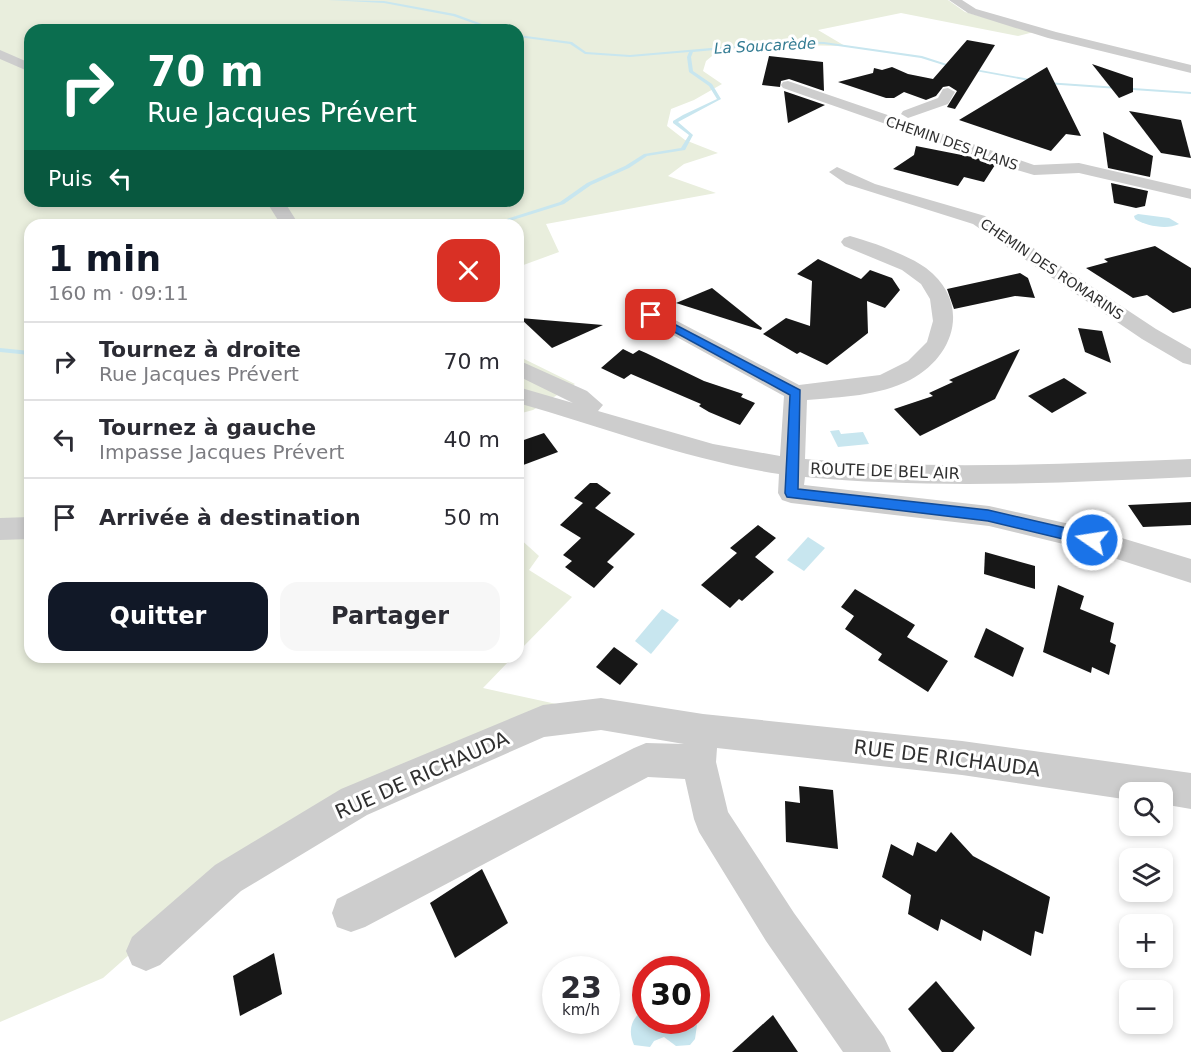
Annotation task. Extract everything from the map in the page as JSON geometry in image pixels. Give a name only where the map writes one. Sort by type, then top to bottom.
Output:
[{"type":"street","points":[[954,0],[972,11],[1052,35],[1191,69]]},
{"type":"street","points":[[0,54],[24,65]]},
{"type":"street","name":"CHEMIN DES PLANS","points":[[788,85],[873,116],[905,120],[1023,167],[1035,170],[1079,168],[1191,194]]},
{"type":"street","points":[[905,120],[943,101],[948,92]]},
{"type":"street","name":"CHEMIN DES ROMARINS","points":[[837,172],[860,183],[961,212],[979,220],[1149,334],[1191,358]]},
{"type":"street","points":[[651,315],[796,393],[856,388],[888,381],[913,369],[930,354],[940,337],[944,323],[944,306],[934,288],[912,267],[850,242]]},
{"type":"street","points":[[524,370],[579,396],[622,426]]},
{"type":"street","points":[[796,393],[791,493],[988,516],[1092,540],[1191,572]]},
{"type":"street","name":"ROUTE DE BEL AIR","points":[[524,397],[682,446],[791,466],[911,475],[1191,468]]},
{"type":"street","points":[[0,529],[24,528]]},
{"type":"street","name":"RUE DE RICHAUDA","points":[[146,951],[228,878],[354,802],[543,721],[602,714],[701,746],[962,758],[1191,790]]},
{"type":"street","points":[[351,913],[646,760],[701,746],[712,819],[780,927],[869,1052]]},
{"type":"green space","points":[[0,0],[948,0],[965,12],[1034,32],[1018,36],[901,13],[818,30],[845,46],[797,45],[718,51],[706,61],[703,71],[722,84],[694,100],[671,109],[667,126],[685,140],[718,153],[684,164],[668,176],[716,193],[546,224],[559,252],[524,265],[524,219],[24,219],[24,663],[507,663],[483,688],[561,705],[225,870],[103,978],[0,1022]]},
{"type":"green space","points":[[524,359],[575,384],[533,410],[524,412]]},
{"type":"green space","points":[[524,542],[539,556],[529,570],[572,597],[524,646]]},
{"type":"water","points":[[1138,214],[1169,218],[1179,224],[1169,227],[1151,225],[1135,219],[1134,216]]},
{"type":"water","points":[[839,430],[841,434],[863,432],[869,444],[838,447],[830,431]]},
{"type":"water","points":[[808,537],[825,548],[804,571],[787,560]]},
{"type":"water","points":[[662,609],[679,620],[651,654],[635,641]]},
{"type":"water","points":[[632,1024],[632,1034],[696,1034],[690,1045],[676,1046],[664,1037],[654,1041],[650,1047],[634,1045],[631,1029]]},
{"type":"building","points":[[967,40],[995,45],[955,109],[947,107],[957,91],[949,86],[943,87],[936,96],[926,100],[904,92],[894,98],[886,98],[838,82],[873,73],[874,68],[882,70],[892,67],[908,74],[933,79]]},
{"type":"building","points":[[769,56],[823,62],[824,91],[789,79],[781,81],[780,87],[762,85]]},
{"type":"building","points":[[1092,64],[1133,78],[1133,92],[1119,98]]},
{"type":"building","points":[[1047,67],[1081,136],[1066,134],[1051,151],[959,120]]},
{"type":"building","points":[[784,91],[825,105],[788,123]]},
{"type":"building","points":[[1129,111],[1181,120],[1191,158],[1161,153]]},
{"type":"building","points":[[1103,132],[1153,156],[1150,177],[1108,168]]},
{"type":"building","points":[[916,146],[977,158],[995,165],[984,182],[964,177],[958,186],[893,169],[914,155]]},
{"type":"building","points":[[1111,183],[1148,191],[1145,206],[1136,208],[1114,203]]},
{"type":"building","points":[[1155,246],[1191,268],[1191,308],[1173,313],[1147,295],[1133,298],[1086,268],[1108,262],[1104,259]]},
{"type":"building","points":[[818,259],[861,279],[870,270],[892,278],[900,290],[885,308],[867,301],[868,333],[827,365],[800,352],[797,354],[763,334],[786,318],[810,326],[812,281],[797,274]]},
{"type":"building","points":[[1020,273],[1028,278],[1035,298],[1015,296],[954,309],[947,289]]},
{"type":"building","points":[[712,288],[762,328],[761,330],[676,303]]},
{"type":"building","points":[[524,318],[603,325],[552,348],[524,322]]},
{"type":"building","points":[[1078,328],[1102,331],[1111,363],[1085,352]]},
{"type":"building","points":[[623,349],[633,354],[639,350],[704,381],[743,394],[741,397],[755,403],[740,425],[709,412],[699,406],[701,404],[631,374],[624,379],[601,368]]},
{"type":"building","points":[[1020,349],[995,399],[920,436],[894,409],[933,396],[929,393],[953,382],[949,380]]},
{"type":"building","points":[[1064,378],[1087,393],[1052,413],[1028,396]]},
{"type":"building","points":[[544,433],[558,452],[524,465],[524,440]]},
{"type":"building","points":[[590,483],[597,483],[611,493],[595,508],[635,534],[607,562],[614,567],[594,588],[565,567],[572,561],[563,555],[581,538],[560,525],[583,503],[574,498]]},
{"type":"building","points":[[1191,502],[1191,525],[1143,527],[1128,505]]},
{"type":"building","points":[[758,525],[776,538],[755,557],[774,572],[742,601],[739,599],[730,608],[701,585],[737,553],[730,548]]},
{"type":"building","points":[[985,552],[1035,566],[1035,589],[984,574]]},
{"type":"building","points":[[1058,585],[1084,596],[1080,609],[1114,623],[1110,642],[1116,645],[1109,675],[1092,667],[1091,673],[1043,652]]},
{"type":"building","points":[[855,589],[915,625],[907,637],[948,661],[928,692],[878,660],[882,654],[845,629],[854,616],[841,607]]},
{"type":"building","points":[[986,628],[1024,648],[1013,677],[974,657]]},
{"type":"building","points":[[614,647],[638,664],[620,685],[596,667]]},
{"type":"building","points":[[799,786],[833,790],[838,849],[786,842],[785,801],[800,803]]},
{"type":"building","points":[[951,832],[973,856],[1050,897],[1043,934],[1035,931],[1031,956],[983,930],[981,941],[941,919],[938,931],[908,914],[911,895],[882,877],[891,844],[913,856],[917,842],[936,852]]},
{"type":"building","points":[[482,869],[508,923],[455,958],[430,903]]},
{"type":"building","points":[[274,953],[282,994],[240,1016],[233,976]]},
{"type":"building","points":[[936,981],[975,1028],[953,1052],[942,1052],[908,1009]]},
{"type":"building","points":[[773,1015],[798,1052],[732,1052]]},
{"type":"waterway","points":[[330,0],[384,2],[454,15],[479,24]]},
{"type":"waterway","points":[[524,37],[571,43],[585,53],[630,56],[691,51]]},
{"type":"waterway","name":"La Soucarède","points":[[691,51],[746,46],[773,47],[793,42],[824,43],[922,57],[954,67]]},
{"type":"waterway","name":"La Soucarède","points":[[510,219],[562,203],[589,184],[627,167],[646,155],[683,149],[691,135],[675,122],[719,99],[711,85],[691,72],[689,57],[691,51]]},
{"type":"waterway","name":"La Soucarède","points":[[970,69],[1046,83],[1191,93]]},
{"type":"waterway","name":"La Soucarède","points":[[0,350],[24,352]]},
{"type":"route","points":[[651,315],[796,393],[791,493],[988,516],[1092,540]]}]
